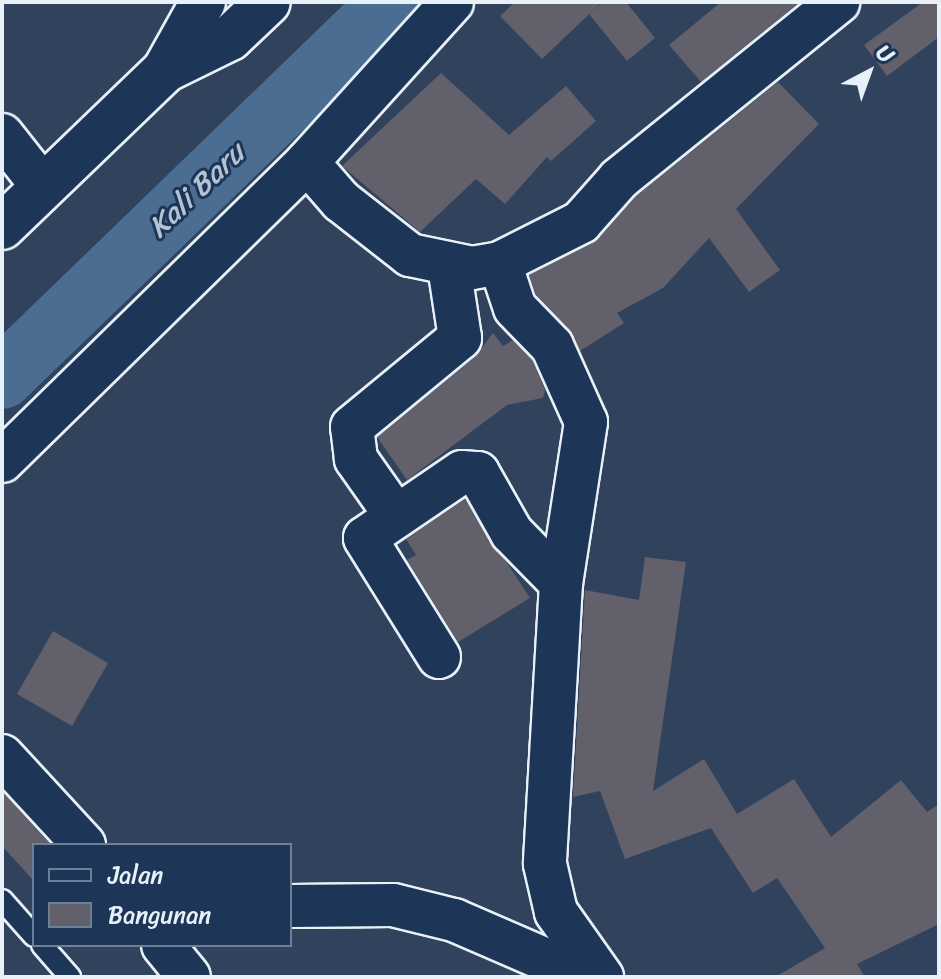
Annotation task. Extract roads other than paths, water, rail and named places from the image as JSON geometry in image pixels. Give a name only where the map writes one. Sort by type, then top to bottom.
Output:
[{"type":"highway","points":[[2,227],[165,70],[203,2]]},
{"type":"highway","points":[[165,70],[230,38],[268,2]]},
{"type":"street","points":[[2,461],[307,162],[452,2]]},
{"type":"street","points":[[307,162],[389,243],[449,266],[500,263],[581,222],[619,179],[838,2]]},
{"type":"street","points":[[2,135],[43,187]]},
{"type":"street","points":[[500,263],[515,308],[552,346],[586,422],[561,583],[547,887],[569,934],[602,977]]},
{"type":"street","points":[[396,516],[356,459],[352,427],[460,338],[449,266]]},
{"type":"street","points":[[439,657],[365,544],[368,533],[396,516],[473,470],[512,533],[561,583]]},
{"type":"street","points":[[2,756],[82,843]]},
{"type":"street","points":[[292,906],[393,905],[454,920],[586,977]]},
{"type":"street","points":[[165,947],[189,977]]},
{"type":"lane","points":[[2,900],[32,934]]},
{"type":"lane","points":[[44,947],[70,977]]},
{"type":"waterway","name":"Kali Baru","points":[[2,378],[391,2]]}]
